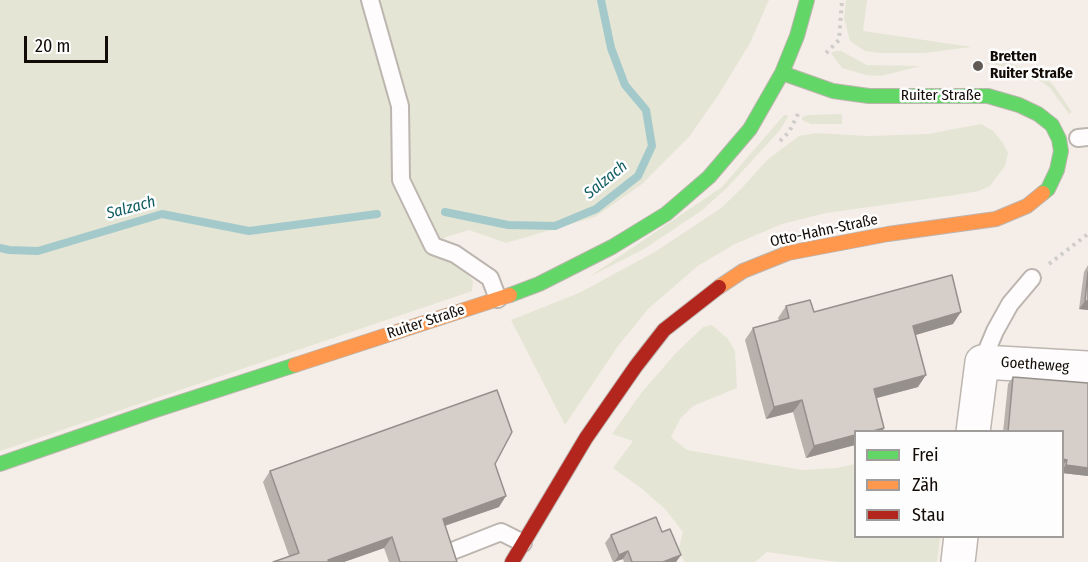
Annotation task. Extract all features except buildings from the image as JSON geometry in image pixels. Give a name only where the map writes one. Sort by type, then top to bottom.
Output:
[{"type":"street","name":"Ruiter Straße","points":[[0,464],[153,411],[498,299],[539,284],[612,247],[666,214],[709,177],[750,129],[782,73],[807,0]]},
{"type":"street","name":"Ruiter Straße","points":[[782,73],[833,91],[869,96],[988,96],[1019,105],[1038,114],[1075,138]]},
{"type":"street","name":"Otto-Hahn-Straße","points":[[512,562],[586,438],[657,339],[664,330],[720,286],[751,267],[788,254],[888,234],[996,219],[1013,213],[1027,207],[1048,189],[1057,170],[1061,151],[1075,138]]},
{"type":"street","name":"Goetheweg","points":[[982,362],[1088,368]]},
{"type":"street","points":[[973,430],[982,362]]},
{"type":"street","points":[[958,562],[961,538]]},
{"type":"lane","points":[[370,0],[400,106],[401,180],[433,246],[455,254],[490,278],[498,299]]},
{"type":"lane","points":[[982,362],[1010,304],[1032,278]]},
{"type":"lane","points":[[455,550],[501,532],[523,543]]},
{"type":"path","points":[[839,40],[842,0]]},
{"type":"path","points":[[1032,278],[1088,234]]},
{"type":"green space","points":[[0,0],[769,0],[750,43],[719,94],[689,137],[642,184],[595,217],[506,243],[469,230],[446,237],[433,246],[473,281],[472,291],[0,451]]},
{"type":"green space","points":[[846,0],[867,0],[863,31],[972,47],[924,53],[865,51],[850,41],[844,18]]},
{"type":"green space","points":[[841,51],[867,65],[920,66],[881,76],[866,75],[842,68],[831,53]]},
{"type":"green space","points":[[1006,62],[1044,76],[1072,112],[1069,114],[1050,88],[1031,74],[983,63]]},
{"type":"green space","points":[[842,114],[842,124],[811,124],[802,120],[802,117],[808,115]]},
{"type":"green space","points":[[784,115],[788,117],[780,130],[727,188],[701,211],[644,249],[589,277],[722,187]]},
{"type":"green space","points":[[981,124],[993,131],[1008,153],[1005,166],[990,186],[979,191],[955,195],[826,213],[782,224],[735,244],[699,265],[648,309],[618,346],[565,425],[511,320],[579,293],[653,253],[721,208],[767,160],[799,136],[816,133],[868,136],[928,134]]},
{"type":"green space","points":[[712,325],[728,339],[735,351],[737,388],[693,406],[680,419],[671,437],[687,450],[802,470],[854,464],[854,538],[940,538],[937,562],[838,562],[767,552],[755,562],[685,562],[678,551],[683,532],[665,509],[613,468],[633,441],[612,434],[642,392],[675,354],[703,327]]},
{"type":"waterway","name":"Salzach","points":[[445,212],[508,225],[555,226],[596,209],[638,176],[652,146],[646,110],[625,85],[611,48],[601,0]]},
{"type":"waterway","name":"Salzach","points":[[0,248],[38,251],[162,214],[249,231],[377,214]]},
{"type":"traffic: fast","points":[[510,295],[539,284],[612,247],[666,214],[709,177],[750,129],[782,73],[797,36],[807,0]]},
{"type":"traffic: fast","points":[[782,73],[833,91],[869,96],[988,96],[1019,105],[1038,114],[1052,125],[1059,139],[1061,151],[1057,170],[1048,189],[1043,193]]},
{"type":"traffic: fast","points":[[0,464],[295,365]]},
{"type":"traffic: slow","points":[[719,287],[743,271],[788,253],[888,234],[996,219],[1027,206],[1043,193]]},
{"type":"traffic: slow","points":[[295,365],[510,295]]},
{"type":"traffic: jam","points":[[512,562],[586,438],[636,366],[664,330],[719,287]]},
{"type":"place","name":"Bretten Ruiter Straße","points":[[978,66]]}]
